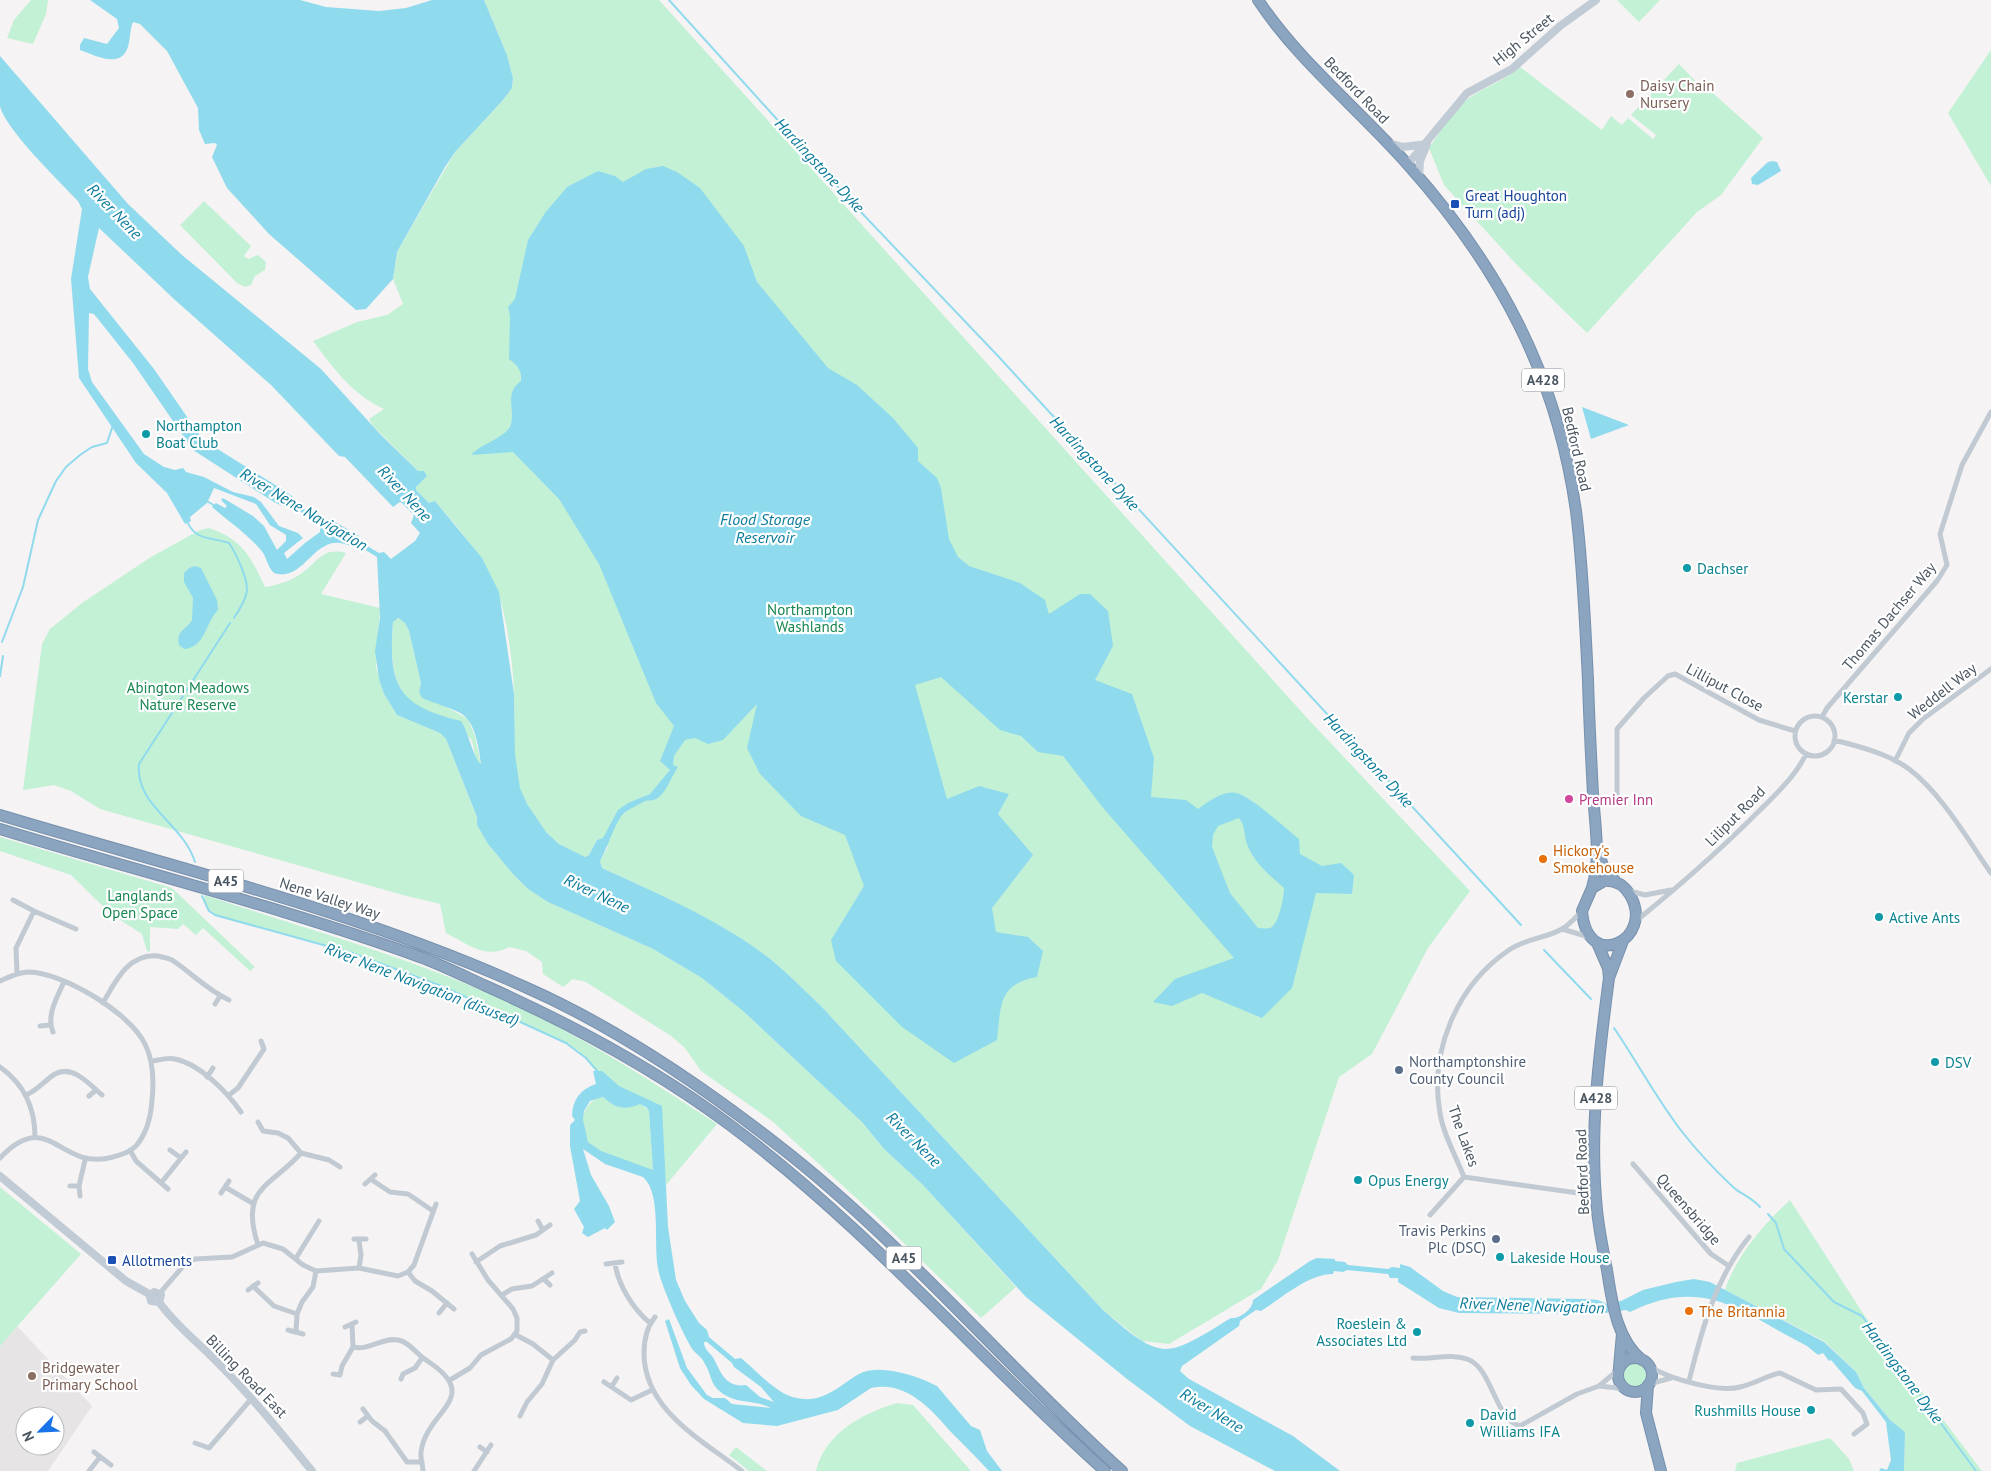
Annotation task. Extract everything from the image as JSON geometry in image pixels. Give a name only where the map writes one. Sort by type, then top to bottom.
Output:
[{"type":"highway","name":"Bedford Road","points":[[1258,0],[1299,50],[1419,177],[1478,254],[1507,299],[1530,347],[1555,417],[1576,510],[1582,568],[1598,854],[1592,888]]},
{"type":"highway","name":"Nene Valley Way","points":[[0,815],[373,926],[527,987],[637,1047],[742,1118],[826,1185],[1122,1471]]},
{"type":"highway","name":"Nene Valley Way","points":[[0,829],[311,920],[423,958],[519,1001],[629,1058],[728,1123],[819,1195],[897,1268],[1064,1434],[1105,1471]]},
{"type":"highway","name":"Bedford Road","points":[[1598,854],[1604,868],[1616,882]]},
{"type":"highway","points":[[1604,881],[1616,882],[1627,890],[1634,905],[1636,920],[1623,941],[1607,946],[1598,945],[1589,937],[1582,911],[1592,888],[1604,881]]},
{"type":"highway","name":"Bedford Road","points":[[1623,941],[1609,978],[1599,1048],[1594,1136],[1597,1209],[1610,1289],[1622,1334],[1632,1351],[1645,1362]]},
{"type":"highway","name":"Bedford Road","points":[[1598,945],[1606,962],[1609,978]]},
{"type":"highway","name":"Bedford Road","points":[[1619,1368],[1622,1334]]},
{"type":"highway","points":[[1646,1413],[1619,1381],[1619,1368],[1627,1360],[1645,1362],[1652,1374],[1648,1385],[1646,1413],[1661,1471]]},
{"type":"highway","points":[[1628,1390],[1640,1391],[1648,1385]]},
{"type":"street","name":"High Street","points":[[1408,164],[1427,144],[1447,114],[1467,93],[1512,69],[1560,26],[1596,0]]},
{"type":"street","points":[[1387,143],[1404,147],[1427,144],[1420,161],[1419,177]]},
{"type":"street","name":"Thomas Dachser Way","points":[[1822,718],[1827,708],[1937,581],[1947,565],[1940,534],[1962,465],[1991,412]]},
{"type":"street","name":"Weddell Way","points":[[1895,761],[1909,733],[1923,719],[1991,669]]},
{"type":"street","name":"Lilliput Close","points":[[1620,800],[1617,794],[1617,729],[1644,698],[1668,676],[1676,674],[1759,720],[1795,731]]},
{"type":"street","points":[[1816,716],[1830,724],[1834,740],[1832,746],[1823,754],[1812,756],[1806,754],[1797,745],[1795,731],[1805,719],[1816,716]]},
{"type":"street","points":[[1834,740],[1895,761],[1926,784],[1990,870]]},
{"type":"street","name":"Liliput Road","points":[[1636,920],[1711,858],[1769,801],[1796,770],[1806,754]]},
{"type":"street","name":"Liliput Road","points":[[1627,890],[1645,895],[1674,889]]},
{"type":"street","points":[[13,900],[76,929]]},
{"type":"street","points":[[17,974],[16,948],[34,911]]},
{"type":"street","name":"The Lakes","points":[[1578,1193],[1464,1177],[1440,1114],[1439,1062],[1445,1032],[1456,1008],[1496,961],[1527,941],[1562,930],[1582,911]]},
{"type":"street","points":[[66,932],[70,925]]},
{"type":"street","points":[[1562,930],[1589,937]]},
{"type":"street","points":[[103,1004],[126,968],[134,961],[149,956],[170,959],[202,985],[229,1000]]},
{"type":"street","points":[[0,981],[17,974],[37,973],[64,982],[103,1004],[136,1029],[152,1061],[153,1089],[150,1118],[140,1140],[130,1150],[119,1156],[100,1160],[85,1160],[46,1138],[35,1137],[14,1145],[0,1158]]},
{"type":"street","points":[[53,1032],[50,1025],[54,1002],[64,982]]},
{"type":"street","points":[[216,1004],[220,996]]},
{"type":"street","points":[[40,1026],[50,1025]]},
{"type":"street","points":[[229,1095],[238,1088],[264,1049],[261,1041]]},
{"type":"street","points":[[152,1061],[173,1058],[183,1061],[207,1076],[229,1095],[241,1112]]},
{"type":"street","points":[[67,1071],[68,1064]]},
{"type":"street","points":[[0,1068],[10,1074],[26,1095],[35,1123],[35,1137]]},
{"type":"street","points":[[207,1076],[212,1068]]},
{"type":"street","points":[[26,1095],[56,1074],[67,1071],[82,1078],[102,1095]]},
{"type":"street","points":[[89,1096],[96,1090]]},
{"type":"street","points":[[258,1122],[263,1131],[278,1133],[288,1138],[301,1153],[334,1162],[340,1167]]},
{"type":"street","points":[[130,1150],[136,1161],[168,1190]]},
{"type":"street","points":[[170,1150],[181,1158]]},
{"type":"street","points":[[161,1184],[186,1152]]},
{"type":"street","points":[[258,1245],[252,1217],[254,1204],[268,1182],[291,1164],[301,1153]]},
{"type":"street","points":[[334,1162],[338,1156]]},
{"type":"street","points":[[80,1196],[79,1186],[85,1160]]},
{"type":"street","name":"Queensbridge","points":[[1633,1164],[1711,1254],[1729,1266]]},
{"type":"street","name":"Billing Road East","points":[[0,1176],[126,1281],[151,1295],[151,1301],[159,1302],[171,1320],[218,1362],[252,1398],[312,1471]]},
{"type":"street","points":[[1430,1215],[1464,1177]]},
{"type":"street","points":[[365,1184],[373,1178],[382,1188],[408,1194],[433,1211]]},
{"type":"street","points":[[221,1193],[229,1181]]},
{"type":"street","points":[[70,1186],[79,1186]]},
{"type":"street","points":[[225,1187],[254,1204]]},
{"type":"street","points":[[160,1293],[185,1264],[195,1259],[232,1257],[263,1243],[276,1246],[316,1271],[359,1268],[398,1276],[408,1272],[414,1265],[436,1204]]},
{"type":"street","points":[[296,1258],[308,1243],[319,1221]]},
{"type":"street","points":[[538,1221],[543,1230]]},
{"type":"street","points":[[476,1262],[500,1246],[536,1235],[550,1225]]},
{"type":"street","name":"Queensbridge","points":[[1689,1381],[1711,1305],[1722,1276],[1749,1237]]},
{"type":"street","points":[[359,1268],[361,1256],[357,1240],[366,1239]]},
{"type":"street","points":[[472,1254],[517,1318],[516,1334]]},
{"type":"street","points":[[606,1264],[622,1262]]},
{"type":"street","points":[[615,1263],[617,1275],[636,1310],[650,1323]]},
{"type":"street","points":[[296,1332],[297,1314],[302,1302],[313,1287],[316,1271]]},
{"type":"street","points":[[408,1272],[415,1281],[432,1291],[454,1309]]},
{"type":"street","points":[[502,1295],[512,1289],[532,1286],[552,1273]]},
{"type":"street","points":[[544,1279],[550,1286]]},
{"type":"street","points":[[248,1290],[255,1284],[274,1306],[297,1314]]},
{"type":"street","points":[[151,1295],[154,1292],[160,1293]]},
{"type":"street","points":[[159,1302],[162,1299],[160,1293]]},
{"type":"street","points":[[438,1313],[447,1303]]},
{"type":"street","points":[[655,1317],[650,1323],[644,1346],[644,1362],[652,1390],[670,1414],[742,1471]]},
{"type":"street","points":[[333,1374],[340,1375],[342,1366],[353,1347],[354,1323],[345,1327]]},
{"type":"street","points":[[288,1330],[302,1334]]},
{"type":"street","points":[[520,1416],[527,1402],[542,1384],[553,1360],[575,1340],[580,1332],[586,1331]]},
{"type":"street","points":[[516,1334],[533,1344],[553,1360]]},
{"type":"street","points":[[450,1380],[470,1368],[482,1355],[516,1334]]},
{"type":"street","points":[[353,1347],[365,1348],[389,1340],[406,1342],[422,1358],[439,1369],[450,1380],[452,1396],[427,1436],[421,1452],[424,1471]]},
{"type":"street","points":[[1413,1358],[1456,1357],[1468,1359],[1483,1375],[1512,1424],[1520,1426],[1577,1394],[1599,1386],[1619,1368]]},
{"type":"street","points":[[402,1379],[403,1374],[415,1368],[422,1358]]},
{"type":"street","points":[[1645,1362],[1672,1378],[1724,1388],[1739,1388],[1780,1373],[1816,1390],[1841,1388],[1863,1413],[1867,1424],[1854,1434]]},
{"type":"street","points":[[612,1386],[617,1378]]},
{"type":"street","points":[[1648,1385],[1672,1378]]},
{"type":"street","points":[[604,1382],[631,1400],[652,1390]]},
{"type":"street","points":[[1599,1386],[1628,1390]]},
{"type":"street","points":[[195,1442],[209,1448],[252,1398]]},
{"type":"street","points":[[363,1409],[385,1431],[406,1462],[422,1462]]},
{"type":"street","points":[[360,1422],[368,1416]]},
{"type":"street","points":[[474,1471],[491,1445]]},
{"type":"street","points":[[480,1447],[487,1452]]},
{"type":"street","points":[[94,1452],[111,1465]]},
{"type":"street","points":[[89,1471],[100,1457]]},
{"type":"shaded area","name":"Bridgewater Primary School","points":[[16,1325],[92,1406],[65,1446],[65,1406],[15,1406],[15,1456],[58,1456],[48,1471],[0,1471],[0,1346]]},
{"type":"green space","points":[[31,0],[48,0],[46,14],[33,44],[7,38],[14,20]]},
{"type":"green space","name":"Northampton Washlands","points":[[484,0],[659,0],[1308,719],[1470,891],[1428,948],[1372,1054],[1339,1077],[1278,1260],[1261,1289],[1169,1344],[1142,1341],[1103,1310],[821,1006],[777,965],[761,952],[724,928],[602,868],[600,861],[608,847],[597,840],[589,855],[585,857],[561,845],[540,824],[524,799],[516,772],[512,663],[504,615],[497,590],[483,563],[456,525],[435,501],[429,503],[416,490],[416,487],[427,476],[424,471],[418,471],[373,426],[369,419],[384,409],[363,396],[344,380],[313,341],[357,322],[387,315],[403,304],[393,279],[397,252],[455,152],[512,88],[513,78],[507,55]]},
{"type":"green space","points":[[1617,0],[1660,0],[1639,22]]},
{"type":"green space","points":[[1991,50],[1991,186],[1948,113]]},
{"type":"green space","points":[[1679,64],[1702,88],[1705,86],[1763,138],[1721,195],[1697,212],[1587,333],[1517,265],[1444,185],[1429,148],[1457,108],[1475,94],[1508,76],[1520,67],[1602,130],[1611,116],[1622,125],[1628,118],[1653,139],[1656,135],[1631,115]]},
{"type":"green space","points":[[204,201],[251,246],[244,256],[248,259],[258,255],[266,262],[265,270],[255,276],[251,285],[245,287],[237,283],[180,225]]},
{"type":"green space","name":"Abington Meadows Nature Reserve","points":[[209,528],[230,538],[244,550],[265,587],[280,584],[293,578],[302,573],[321,556],[331,552],[346,553],[321,594],[380,608],[376,667],[384,694],[397,715],[440,733],[446,739],[477,817],[477,825],[488,844],[513,874],[528,889],[548,902],[653,949],[702,978],[743,1011],[862,1122],[884,1149],[922,1184],[1016,1287],[981,1318],[878,1218],[772,1121],[701,1071],[685,1048],[671,1036],[586,982],[573,979],[563,987],[543,974],[542,962],[526,951],[509,947],[500,951],[484,951],[469,946],[446,933],[440,904],[100,809],[71,791],[54,785],[23,790],[42,644],[50,629],[82,603],[151,557],[200,530]]},
{"type":"green space","points":[[397,618],[405,623],[409,631],[421,683],[419,692],[468,719],[475,736],[481,765],[476,760],[470,738],[414,704],[400,687],[393,666],[392,655],[393,622]]},
{"type":"green space","name":"Langlands Open Space","points":[[0,837],[172,888],[255,967],[250,971],[203,928],[196,935],[183,924],[178,929],[150,927],[150,952],[147,951],[142,934],[111,914],[71,875],[0,851]]},
{"type":"green space","points":[[204,895],[402,960],[480,990],[518,1007],[595,1047],[717,1124],[666,1185],[657,1112],[630,1096],[598,1072],[578,1050],[505,1014],[444,987],[352,953],[215,915],[205,905]]},
{"type":"green space","points":[[603,1097],[611,1104],[642,1104],[649,1111],[653,1170],[632,1164],[596,1149],[587,1140],[583,1133],[582,1125],[585,1110],[596,1099]]},
{"type":"green space","points":[[0,1187],[81,1254],[0,1346]]},
{"type":"green space","points":[[1790,1200],[1864,1315],[1982,1471],[1904,1471],[1905,1432],[1890,1420],[1864,1388],[1856,1372],[1824,1341],[1725,1290],[1736,1265],[1752,1241],[1770,1219]]},
{"type":"green space","points":[[1635,1361],[1644,1365],[1648,1374],[1644,1383],[1635,1387],[1626,1383],[1622,1374],[1626,1365]]},
{"type":"green space","points":[[897,1403],[913,1405],[971,1471],[816,1471],[828,1446],[847,1426],[871,1412]]},
{"type":"green space","points":[[1830,1438],[1849,1459],[1854,1471],[1735,1471],[1737,1463]]},
{"type":"green space","points":[[736,1447],[767,1471],[749,1471],[729,1455]]},
{"type":"water","points":[[90,0],[300,0],[326,7],[379,11],[406,8],[432,0],[484,0],[507,55],[513,78],[512,88],[455,152],[445,167],[397,252],[393,279],[366,309],[356,310],[269,234],[227,188],[212,157],[217,145],[215,143],[205,144],[199,130],[198,108],[167,51],[140,24],[133,22],[128,46],[121,57],[115,59],[103,58],[80,50],[80,45],[84,38],[107,44],[119,28],[117,19]]},
{"type":"water","name":"Flood Storage Reservoir","points":[[0,56],[128,204],[182,255],[321,369],[380,434],[418,471],[424,471],[427,476],[416,487],[416,490],[429,503],[435,501],[482,558],[499,592],[514,694],[515,755],[520,788],[527,804],[546,832],[559,844],[585,857],[589,855],[597,840],[603,838],[618,810],[628,803],[650,794],[670,770],[660,761],[674,726],[656,703],[599,564],[559,499],[513,452],[471,455],[505,433],[511,424],[511,396],[521,381],[521,374],[509,359],[510,316],[508,307],[515,299],[528,240],[545,213],[567,187],[598,171],[615,176],[623,182],[646,169],[663,166],[677,172],[700,188],[744,246],[757,282],[828,368],[857,385],[893,418],[918,448],[918,461],[937,478],[941,488],[949,539],[958,557],[969,566],[1020,583],[1045,600],[1049,614],[1080,594],[1090,594],[1108,611],[1113,646],[1095,680],[1132,694],[1154,758],[1151,797],[1186,800],[1198,809],[1226,793],[1242,795],[1259,806],[1299,839],[1300,854],[1322,866],[1341,863],[1354,875],[1352,894],[1316,893],[1292,988],[1262,1018],[1202,993],[1172,1006],[1153,1002],[1175,979],[1234,958],[1104,809],[1063,756],[1038,752],[1021,736],[1000,730],[941,677],[915,685],[947,799],[979,786],[1009,794],[998,814],[1033,855],[992,908],[996,932],[1028,937],[1043,951],[1037,977],[1024,980],[1015,985],[1004,998],[999,1017],[997,1040],[954,1063],[902,1027],[836,961],[831,940],[864,886],[845,835],[801,816],[760,774],[747,748],[757,704],[723,740],[708,744],[695,738],[685,740],[674,756],[673,765],[678,767],[660,797],[655,800],[645,801],[624,813],[614,829],[600,861],[602,868],[663,896],[743,939],[792,978],[821,1006],[1103,1310],[1139,1339],[1153,1346],[1165,1349],[1178,1347],[1192,1341],[1231,1318],[1242,1315],[1251,1307],[1253,1300],[1317,1258],[1335,1259],[1335,1261],[1345,1262],[1348,1265],[1388,1269],[1392,1267],[1400,1268],[1400,1264],[1410,1267],[1443,1291],[1457,1297],[1586,1299],[1598,1300],[1607,1304],[1621,1301],[1643,1290],[1694,1279],[1710,1282],[1824,1342],[1856,1372],[1864,1388],[1890,1420],[1905,1432],[1904,1471],[1879,1471],[1881,1468],[1887,1470],[1891,1460],[1886,1422],[1862,1391],[1855,1388],[1831,1360],[1829,1361],[1823,1353],[1818,1355],[1807,1346],[1742,1311],[1722,1303],[1702,1298],[1680,1297],[1656,1301],[1630,1312],[1626,1310],[1598,1314],[1459,1313],[1439,1308],[1398,1282],[1398,1278],[1390,1278],[1388,1274],[1347,1270],[1343,1272],[1334,1271],[1333,1274],[1314,1278],[1295,1288],[1261,1311],[1256,1310],[1240,1321],[1239,1326],[1182,1366],[1180,1371],[1189,1379],[1293,1436],[1340,1471],[1275,1471],[1190,1426],[1127,1379],[1026,1297],[922,1184],[884,1149],[862,1122],[743,1011],[702,978],[653,949],[548,902],[528,889],[513,874],[488,844],[477,825],[477,817],[446,739],[440,733],[397,715],[384,694],[379,679],[375,651],[380,618],[377,557],[357,545],[352,547],[339,543],[329,544],[319,549],[294,571],[285,574],[274,573],[255,543],[212,507],[216,503],[225,508],[227,506],[221,500],[223,498],[253,516],[264,526],[277,550],[286,541],[286,535],[270,525],[256,504],[214,488],[207,503],[190,517],[191,521],[185,524],[167,493],[136,463],[79,378],[71,279],[82,209],[78,201],[22,141],[4,116],[0,106]],"holes":[[[99,228],[175,300],[271,385],[339,456],[345,457],[393,507],[400,502],[402,503],[414,515],[411,523],[420,533],[415,541],[391,559],[384,552],[379,553],[359,541],[359,536],[330,519],[324,521],[294,503],[293,497],[285,491],[203,440],[154,369],[90,289],[88,277]],[[89,313],[94,314],[133,363],[193,450],[274,502],[285,507],[291,506],[320,524],[320,532],[287,559],[284,553],[303,538],[298,533],[279,526],[261,502],[254,497],[233,492],[204,477],[186,472],[183,468],[175,470],[164,467],[144,454],[92,382],[88,369]],[[398,618],[405,623],[409,631],[421,683],[419,692],[422,698],[462,714],[467,718],[474,730],[481,764],[476,757],[461,721],[423,708],[410,700],[402,690],[396,677],[393,662],[393,622]],[[1239,818],[1252,855],[1284,888],[1276,922],[1270,928],[1258,928],[1230,893],[1212,847],[1213,835],[1218,826]]]},
{"type":"water","points":[[1768,162],[1777,162],[1781,171],[1758,185],[1752,184],[1751,178]]},
{"type":"water","points":[[1582,407],[1629,425],[1591,439]]},
{"type":"water","points":[[195,566],[201,568],[217,600],[218,610],[197,644],[184,649],[179,645],[178,640],[180,633],[192,620],[193,598],[184,582],[184,573],[189,568]]},
{"type":"water","points":[[593,1071],[602,1071],[619,1086],[662,1106],[668,1227],[676,1280],[685,1301],[699,1323],[707,1330],[709,1337],[735,1359],[741,1358],[774,1387],[789,1396],[797,1398],[806,1399],[823,1396],[859,1374],[868,1371],[888,1370],[929,1382],[937,1386],[971,1426],[980,1430],[987,1451],[1002,1471],[989,1471],[935,1414],[917,1398],[895,1388],[871,1388],[838,1410],[777,1426],[743,1423],[704,1399],[691,1385],[680,1368],[665,1321],[669,1319],[687,1368],[707,1395],[713,1398],[725,1398],[732,1404],[771,1408],[731,1398],[716,1388],[704,1362],[693,1350],[685,1335],[661,1280],[657,1262],[655,1208],[649,1185],[643,1177],[605,1164],[583,1149],[591,1175],[609,1206],[615,1222],[607,1230],[605,1228],[588,1237],[582,1233],[584,1227],[574,1209],[580,1201],[570,1146],[570,1125],[575,1120],[572,1116],[572,1111],[578,1096],[590,1086],[596,1084]],"holes":[[[603,1097],[616,1106],[624,1108],[640,1104],[649,1111],[653,1170],[601,1151],[588,1142],[583,1120],[584,1111],[590,1101]],[[704,1342],[707,1342],[732,1363],[734,1367],[761,1387],[774,1402],[760,1397],[746,1385],[729,1382],[706,1349]]]},
{"type":"waterway","name":"Hardingstone Dyke","points":[[669,0],[858,209],[997,355],[1521,925]]},
{"type":"waterway","points":[[2,642],[23,587],[38,520],[56,481],[66,467],[80,455],[92,447],[107,443],[113,425]]},
{"type":"waterway","points":[[207,501],[215,506]]},
{"type":"waterway","name":"River Nene Navigation (disused)","points":[[187,521],[194,532],[199,535],[229,543],[237,556],[246,580],[247,592],[234,618]]},
{"type":"waterway","name":"River Nene Navigation (disused)","points":[[195,862],[181,836],[144,792],[140,779],[139,764],[230,623]]},
{"type":"waterway","points":[[0,676],[3,656]]},
{"type":"waterway","name":"River Nene Navigation (disused)","points":[[202,896],[209,911],[215,915],[352,953],[444,987],[566,1043],[586,1058],[598,1072]]},
{"type":"waterway","name":"Hardingstone Dyke","points":[[1544,950],[1591,999]]},
{"type":"waterway","name":"Hardingstone Dyke","points":[[1614,1028],[1665,1108],[1689,1140],[1733,1187],[1760,1207]]},
{"type":"waterway","name":"Hardingstone Dyke","points":[[1768,1214],[1776,1223],[1784,1249],[1834,1302],[1862,1316],[1976,1471]]},
{"type":"place","name":"Daisy Chain Nursery","points":[[1630,94]]},
{"type":"place","name":"Great Houghton Turn (adj)","points":[[1455,204]]},
{"type":"place","name":"Northampton Boat Club","points":[[146,434]]},
{"type":"place","name":"Dachser","points":[[1687,568]]},
{"type":"place","name":"Kerstar","points":[[1898,697]]},
{"type":"place","name":"Premier Inn","points":[[1569,799]]},
{"type":"place","name":"Hickory's Smokehouse","points":[[1543,859]]},
{"type":"place","name":"Active Ants","points":[[1879,917]]},
{"type":"place","name":"DSV","points":[[1935,1062]]},
{"type":"place","name":"Northamptonshire County Council","points":[[1399,1070]]},
{"type":"place","name":"Opus Energy","points":[[1358,1180]]},
{"type":"place","name":"Travis Perkins Plc (DSC)","points":[[1496,1239]]},
{"type":"place","name":"Lakeside House","points":[[1500,1257]]},
{"type":"place","name":"Allotments","points":[[112,1260]]},
{"type":"place","name":"The Britannia","points":[[1689,1311]]},
{"type":"place","name":"Roeslein & Associates Ltd","points":[[1417,1332]]},
{"type":"place","name":"Bridgewater Primary School","points":[[32,1376]]},
{"type":"place","name":"Rushmills House","points":[[1811,1410]]},
{"type":"place","name":"David Williams IFA","points":[[1470,1423]]},
{"type":"water label","name":"River Nene","points":[[115,211]]},
{"type":"water label","name":"River Nene","points":[[405,493]]},
{"type":"water label","name":"River Nene Navigation","points":[[304,509]]},
{"type":"water label","name":"River Nene","points":[[597,893]]},
{"type":"water label","name":"River Nene","points":[[914,1139]]},
{"type":"water label","name":"River Nene Navigation","points":[[1532,1305]]},
{"type":"water label","name":"River Nene","points":[[1212,1410]]}]
